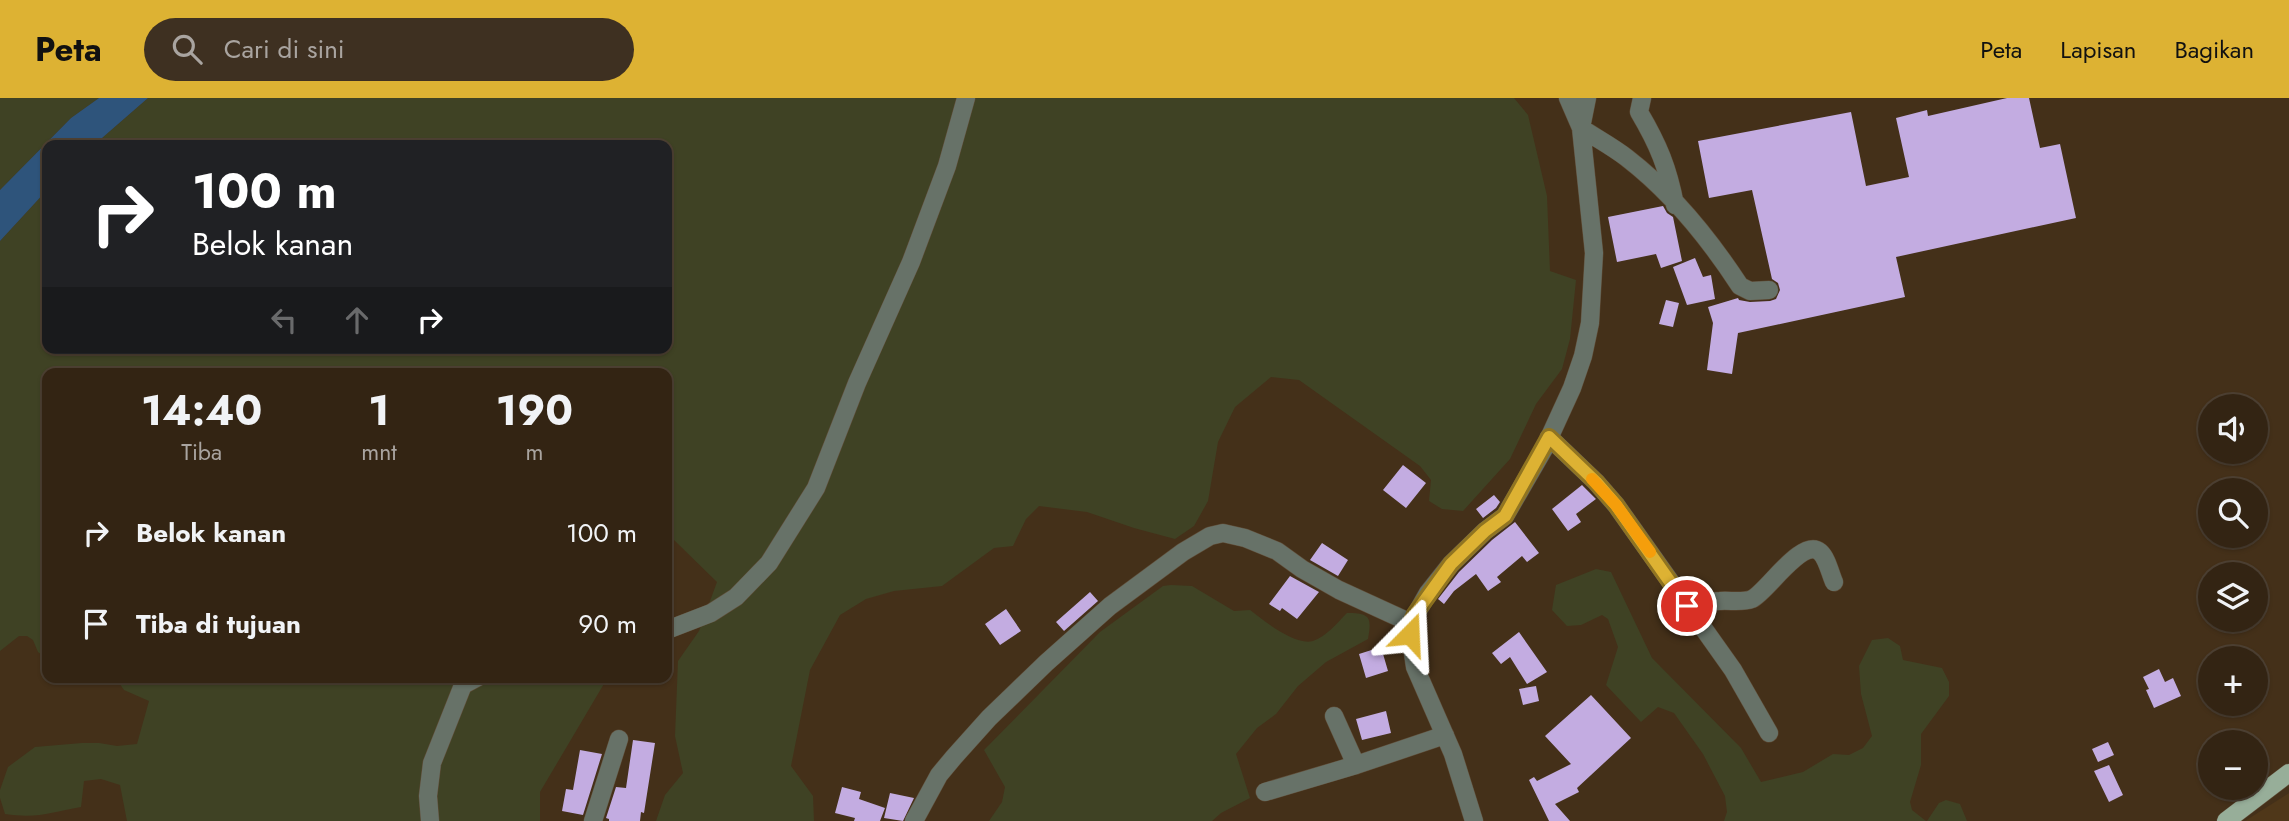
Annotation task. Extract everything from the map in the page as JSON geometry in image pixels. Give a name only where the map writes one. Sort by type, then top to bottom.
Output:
[{"type":"main road","points":[[2226,821],[2289,773]]},
{"type":"street","points":[[672,629],[711,613],[736,597],[769,563],[816,488],[857,383],[911,262],[947,166],[966,98]]},
{"type":"street","points":[[1568,98],[1581,128],[1627,157],[1675,205],[1741,286],[1750,291],[1769,290]]},
{"type":"street","points":[[1474,821],[1453,754],[1415,667],[1411,623],[1428,593],[1451,564],[1505,516],[1549,437],[1572,388],[1583,356],[1590,323],[1594,253],[1581,128],[1587,98]]},
{"type":"street","points":[[1642,98],[1639,112],[1656,140],[1675,205]]},
{"type":"street","points":[[1549,437],[1616,505],[1733,670],[1769,733]]},
{"type":"street","points":[[914,821],[946,766],[989,718],[1046,663],[1110,606],[1183,552],[1210,536],[1232,534],[1277,551],[1339,590],[1411,623]]},
{"type":"street","points":[[1687,606],[1753,598],[1792,560],[1811,550],[1817,550],[1823,555],[1834,582]]},
{"type":"street","points":[[430,821],[428,796],[432,763],[463,685],[467,683]]},
{"type":"street","points":[[1334,716],[1356,765]]},
{"type":"street","points":[[1265,792],[1445,735]]},
{"type":"street","points":[[593,821],[619,739]]},
{"type":"shaded area","points":[[2289,793],[2289,821],[2245,821]]},
{"type":"green space","points":[[0,98],[99,98],[71,118],[49,140],[42,140],[42,147],[0,190]]},
{"type":"green space","points":[[148,98],[1514,98],[1528,115],[1547,196],[1550,271],[1576,280],[1570,339],[1562,369],[1536,404],[1510,459],[1463,511],[1442,509],[1429,501],[1431,480],[1420,466],[1299,380],[1271,377],[1235,407],[1218,442],[1208,501],[1194,526],[1175,539],[1087,512],[1039,506],[1026,519],[1013,546],[994,548],[942,586],[894,591],[866,599],[840,615],[810,670],[791,766],[813,796],[814,821],[656,821],[665,795],[683,773],[675,736],[678,661],[699,631],[717,582],[674,540],[672,542],[672,368],[42,368],[42,655],[33,640],[27,636],[19,636],[0,651],[0,241],[42,195],[42,354],[672,354],[672,140],[100,140]]},
{"type":"green space","points":[[1596,569],[1611,572],[1652,658],[1741,748],[1761,782],[1803,772],[1833,754],[1849,755],[1863,748],[1872,736],[1861,694],[1859,666],[1872,640],[1888,638],[1900,646],[1903,660],[1942,668],[1949,682],[1949,696],[1921,734],[1921,765],[1910,802],[1912,810],[1926,821],[1724,821],[1727,812],[1725,796],[1703,754],[1674,713],[1658,707],[1641,722],[1606,685],[1618,647],[1608,619],[1602,615],[1581,625],[1567,626],[1552,610],[1556,585]]},
{"type":"green space","points":[[1163,586],[1192,586],[1234,611],[1250,610],[1280,631],[1306,642],[1323,636],[1347,613],[1365,615],[1370,626],[1368,639],[1326,662],[1298,686],[1276,714],[1257,728],[1236,754],[1250,798],[1221,813],[1212,821],[989,821],[1002,802],[1005,787],[984,750],[1100,632]]},
{"type":"green space","points":[[119,683],[604,683],[540,792],[540,821],[127,821],[120,785],[101,779],[84,781],[81,807],[36,815],[5,814],[0,790],[8,767],[35,747],[82,743],[117,746],[137,744],[149,701],[124,690]]},
{"type":"green space","points":[[1946,800],[1960,804],[1967,821],[1927,821],[1939,803]]},
{"type":"water","points":[[99,98],[148,98],[100,140],[49,140],[71,118]]},
{"type":"water","points":[[42,147],[42,195],[0,241],[0,190]]},
{"type":"building","points":[[2007,98],[2029,98],[2040,148],[2060,144],[2076,218],[1896,257],[1905,297],[1738,333],[1732,374],[1707,370],[1713,323],[1708,307],[1738,298],[1750,302],[1770,301],[1776,299],[1780,290],[1778,283],[1772,279],[1752,190],[1709,198],[1698,141],[1851,112],[1866,186],[1909,177],[1896,118],[1927,110],[1928,116]]},
{"type":"building","points":[[1663,206],[1673,217],[1682,261],[1661,268],[1656,254],[1617,262],[1608,217]]},
{"type":"building","points":[[1695,258],[1703,277],[1711,275],[1715,299],[1687,305],[1673,267]]},
{"type":"building","points":[[1666,300],[1679,303],[1673,327],[1659,324]]},
{"type":"building","points":[[1403,465],[1426,483],[1406,508],[1383,490]]},
{"type":"building","points":[[1582,485],[1596,499],[1576,514],[1581,522],[1568,531],[1552,509]]},
{"type":"building","points":[[1494,495],[1500,502],[1483,518],[1476,509]]},
{"type":"building","points":[[1515,522],[1539,553],[1527,562],[1522,556],[1497,577],[1501,582],[1488,591],[1476,574],[1454,591],[1444,604],[1438,599],[1459,572]]},
{"type":"building","points":[[1322,543],[1348,560],[1338,576],[1310,560]]},
{"type":"building","points":[[1290,576],[1319,592],[1297,619],[1282,608],[1280,611],[1269,604]]},
{"type":"building","points":[[1090,592],[1098,601],[1064,631],[1056,622]]},
{"type":"building","points":[[1006,609],[1021,631],[1000,645],[985,624]]},
{"type":"building","points":[[1519,632],[1547,672],[1527,684],[1510,657],[1501,664],[1492,653]]},
{"type":"building","points":[[1381,647],[1388,671],[1366,678],[1359,654]]},
{"type":"building","points":[[2159,669],[2165,682],[2173,678],[2181,696],[2154,708],[2143,677]]},
{"type":"building","points":[[1536,686],[1539,701],[1523,705],[1519,689]]},
{"type":"building","points":[[1591,695],[1631,738],[1577,788],[1579,792],[1555,804],[1570,821],[1549,821],[1529,780],[1534,777],[1537,781],[1571,764],[1545,736]]},
{"type":"building","points":[[1386,711],[1391,733],[1362,740],[1356,719]]},
{"type":"building","points":[[633,740],[655,743],[644,813],[641,812],[640,821],[609,821],[606,818],[616,787],[626,788]]},
{"type":"building","points":[[2108,742],[2114,755],[2098,762],[2092,749]]},
{"type":"building","points":[[580,750],[602,754],[583,815],[562,811],[566,789],[573,790]]},
{"type":"building","points":[[2109,765],[2123,795],[2109,802],[2094,771]]},
{"type":"building","points":[[842,787],[861,792],[859,799],[885,808],[880,821],[854,821],[855,818],[835,813]]},
{"type":"building","points":[[890,793],[914,798],[903,821],[884,818]]},
{"type":"slow traffic","points":[[1592,479],[1616,505],[1650,552]]},
{"type":"route","points":[[1410,634],[1415,614],[1451,564],[1505,516],[1549,437],[1616,505],[1687,606]]}]
